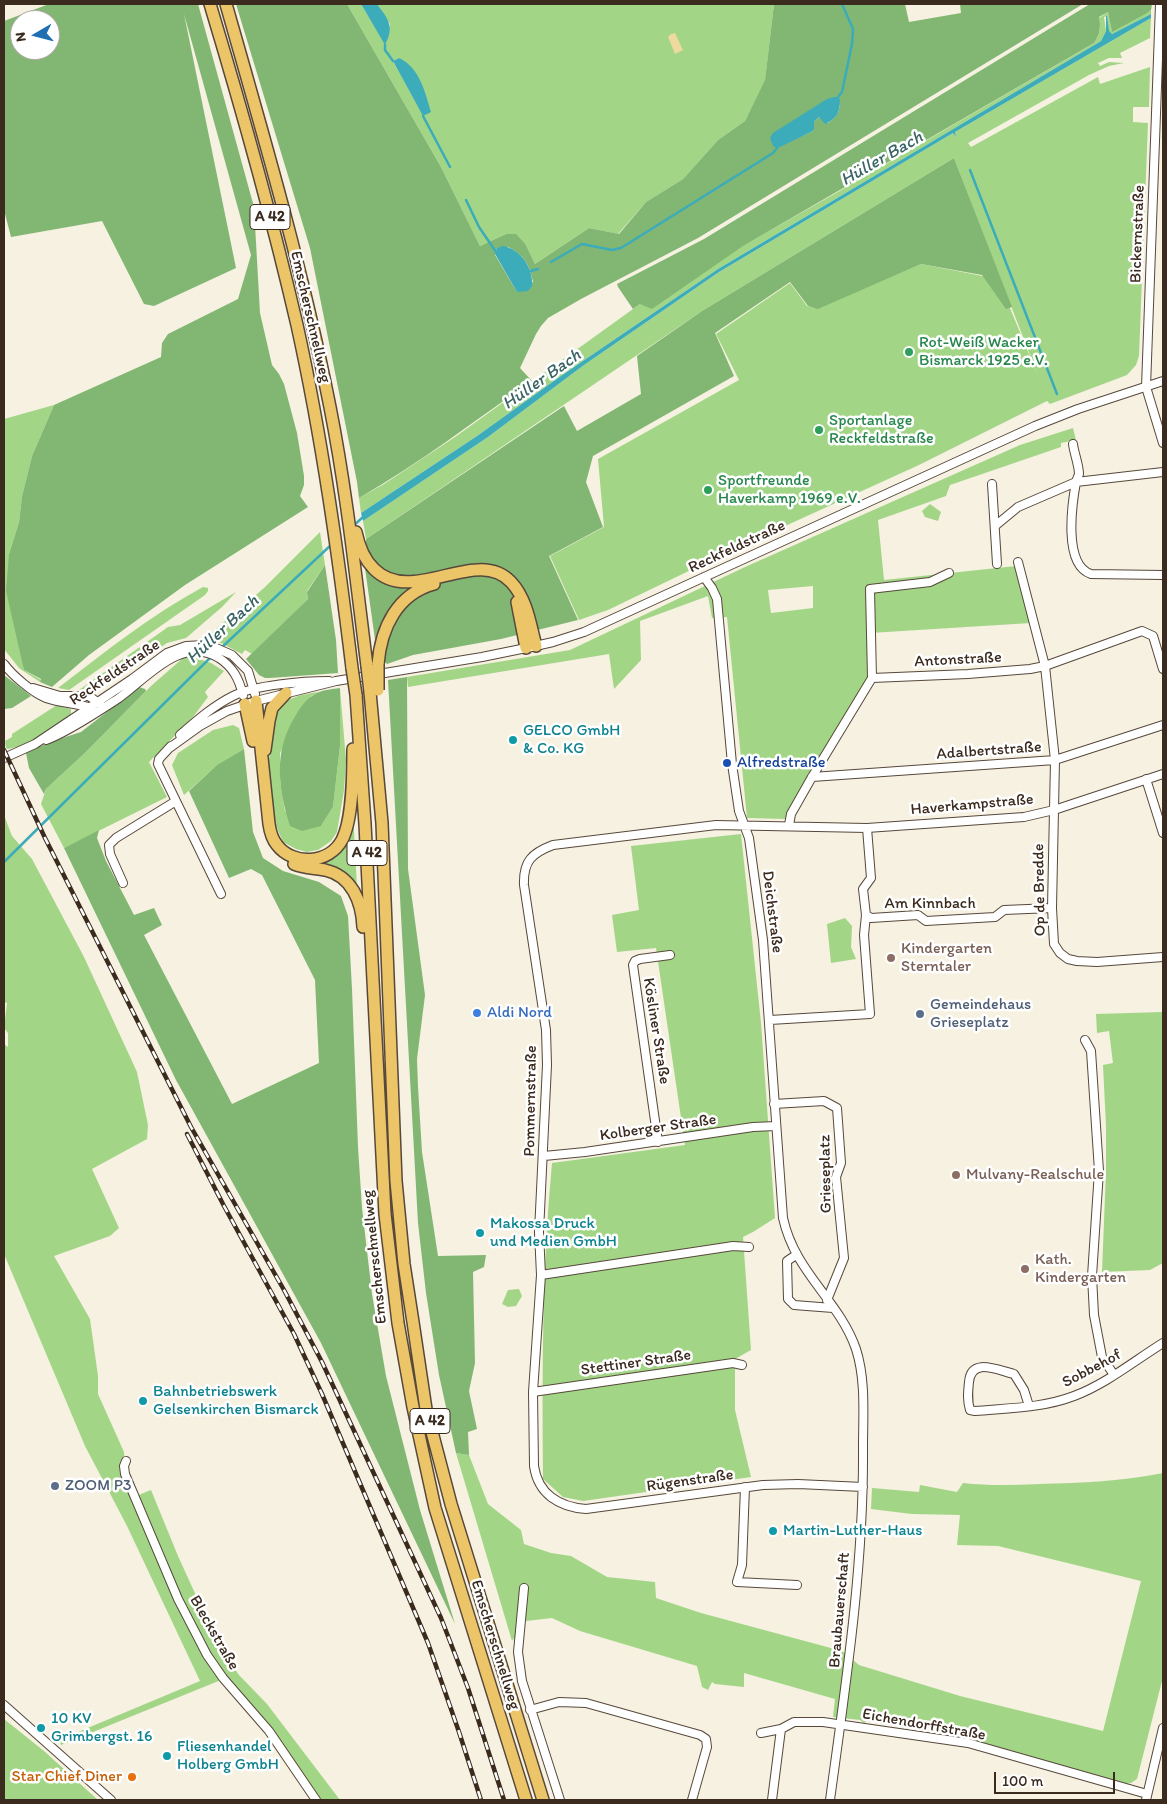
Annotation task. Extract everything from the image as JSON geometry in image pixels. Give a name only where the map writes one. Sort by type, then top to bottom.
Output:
[{"type":"highway","name":"Emscherschnellweg","points":[[210,4],[255,155],[294,316],[328,489],[338,554],[356,694],[366,824],[386,1223],[398,1323],[413,1407],[436,1508],[526,1800]]},
{"type":"highway","name":"Emscherschnellweg","points":[[226,4],[268,152],[311,316],[330,408],[345,504],[352,510],[354,543]]},
{"type":"highway","points":[[354,543],[368,563],[388,579],[396,581],[423,580],[473,570],[493,571],[501,574],[510,580],[522,599],[531,647]]},
{"type":"highway","name":"A 42","points":[[354,543],[372,665]]},
{"type":"highway","points":[[372,665],[379,653],[384,634],[392,616],[410,594],[432,584],[475,576],[486,575],[497,578],[506,584],[511,591],[531,647]]},
{"type":"highway","name":"Emscherschnellweg","points":[[372,665],[376,758],[382,823],[396,1181],[404,1264],[426,1409],[451,1504],[543,1800]]},
{"type":"highway","points":[[262,767],[272,708],[286,693]]},
{"type":"highway","points":[[255,695],[271,835],[277,845],[292,858],[315,860],[334,850],[342,840],[348,821],[353,774],[353,718],[356,694]]},
{"type":"highway","points":[[245,704],[252,729],[263,822],[271,846],[278,855],[297,866],[336,873],[354,890],[360,902],[362,914],[366,992],[374,1011]]},
{"type":"street","name":"Bickernstraße","points":[[1160,4],[1146,387],[1163,443]]},
{"type":"street","name":"Reckfeldstraße","points":[[168,749],[200,726],[227,711],[245,704],[255,695],[290,683],[336,681],[482,657],[568,638],[602,625],[1035,426],[1078,409],[1163,381]]},
{"type":"street","points":[[1072,444],[1079,474],[1076,482],[1071,529],[1072,544],[1080,567],[1084,572],[1091,574],[1163,575]]},
{"type":"street","points":[[995,526],[1018,507],[1076,482],[1163,472]]},
{"type":"street","points":[[992,484],[997,564]]},
{"type":"street","points":[[1018,562],[1045,666],[1055,760],[1054,810]]},
{"type":"street","points":[[788,825],[812,777],[872,678],[870,589],[930,582],[949,573]]},
{"type":"street","name":"Deichstraße","points":[[704,577],[717,599],[730,754],[739,811],[749,838],[762,929],[783,1218],[786,1231],[796,1254],[833,1308]]},
{"type":"street","name":"Antonstraße","points":[[872,678],[1030,669],[1045,666],[1142,631],[1154,636],[1163,669]]},
{"type":"street","name":"Reckfeldstraße","points":[[7,757],[63,732],[100,706],[167,653],[186,646],[216,648],[240,661],[248,671],[255,695]]},
{"type":"street","name":"Reckfeldstraße","points":[[202,648],[225,662],[237,676],[245,704]]},
{"type":"street","points":[[4,664],[19,680],[45,698],[89,708],[100,706]]},
{"type":"street","name":"Reckfeldstraße","points":[[221,894],[158,764],[159,759],[178,736],[198,719],[227,699],[242,692],[255,695],[286,693],[318,687],[336,681]]},
{"type":"street","points":[[31,688],[60,696],[89,696],[100,706]]},
{"type":"street","name":"Reckfeldstraße","points":[[36,744],[89,708]]},
{"type":"street","name":"Adalbertstraße","points":[[812,777],[1055,760],[1163,725]]},
{"type":"street","name":"Haverkampstraße","points":[[743,825],[867,828],[1024,817],[1054,810],[1163,774]]},
{"type":"street","points":[[1146,779],[1163,833]]},
{"type":"street","points":[[122,883],[110,854],[110,845],[116,838],[176,801]]},
{"type":"street","name":"Op de Bredde","points":[[1054,810],[1052,908],[1054,944],[1060,953],[1068,959],[1097,962],[1163,956]]},
{"type":"street","name":"Pommernstraße","points":[[536,1475],[533,1392],[541,1274],[539,1232],[547,1066],[546,1030],[524,885],[526,865],[531,856],[554,845],[716,825],[743,825]]},
{"type":"street","points":[[770,1020],[870,1014],[864,935],[866,915],[864,889],[870,878],[867,828]]},
{"type":"street","name":"Am Kinnbach","points":[[866,915],[871,918],[918,915],[926,921],[995,917],[1004,910],[1052,908]]},
{"type":"street","name":"Kösliner Straße","points":[[658,1142],[633,965],[635,961],[640,959],[670,956]]},
{"type":"street","points":[[1085,1040],[1091,1051],[1099,1171],[1092,1276],[1094,1315],[1102,1357],[1114,1375]]},
{"type":"street","name":"Grieseplatz","points":[[774,1104],[824,1101],[837,1108],[841,1163],[836,1177],[844,1258],[827,1300]]},
{"type":"street","name":"Kolberger Straße","points":[[544,1156],[658,1142],[753,1127],[776,1126]]},
{"type":"street","points":[[541,1274],[733,1246],[750,1247]]},
{"type":"street","points":[[796,1254],[787,1261],[788,1299],[794,1305],[833,1308]]},
{"type":"street","name":"Braubauerschaft","points":[[830,1800],[855,1613],[863,1487],[861,1374],[856,1349],[833,1308]]},
{"type":"street","name":"Sobbehof","points":[[1029,1406],[1024,1390],[1014,1374],[980,1367],[973,1369],[970,1375],[967,1400],[970,1410],[975,1411],[1029,1406],[1046,1404],[1074,1396],[1099,1384],[1163,1343]]},
{"type":"street","name":"Stettiner Straße","points":[[533,1392],[733,1363],[742,1365]]},
{"type":"street","name":"Bleckstraße","points":[[126,1461],[124,1466],[125,1474],[193,1631],[223,1678],[269,1731],[316,1800]]},
{"type":"street","name":"Rügenstraße","points":[[536,1475],[540,1485],[554,1501],[570,1507],[586,1509],[745,1487],[789,1484],[863,1487]]},
{"type":"street","points":[[745,1487],[742,1565],[737,1582],[796,1585]]},
{"type":"street","points":[[524,1588],[518,1652],[522,1681],[560,1800]]},
{"type":"street","points":[[530,1710],[559,1702],[586,1703],[700,1735],[706,1739],[707,1747],[692,1800]]},
{"type":"street","points":[[4,1705],[111,1800]]},
{"type":"street","name":"Eichendorffstraße","points":[[761,1733],[781,1729],[794,1722],[823,1722],[968,1743],[1146,1797]]},
{"type":"street","points":[[1146,1797],[1163,1728]]},
{"type":"street","points":[[772,1800],[781,1729]]},
{"type":"green space","points":[[49,4],[198,4],[254,207],[260,313],[272,365],[284,384],[297,433],[304,476],[304,485],[300,496],[308,507],[185,585],[89,655],[52,687],[40,682],[41,679],[24,670],[6,591],[9,554],[19,522],[22,496],[32,456],[54,405],[161,357],[162,343],[168,334],[238,299],[251,255],[184,14],[236,268],[154,306],[144,304],[102,221],[11,237],[4,210],[4,21],[10,19],[10,60],[60,60],[60,10],[33,10]]},
{"type":"green space","points":[[236,4],[347,4],[441,167],[480,246],[506,234],[516,234],[526,245],[535,264],[589,228],[619,234],[646,202],[683,179],[718,140],[745,121],[765,80],[774,4],[905,4],[909,22],[961,13],[960,4],[1083,4],[698,238],[548,318],[536,334],[520,368],[532,381],[425,456],[359,498],[310,248]],"holes":[[[840,100],[839,111],[831,121],[828,123],[819,117],[814,122],[814,130],[776,148]],[[508,247],[518,253],[525,261],[533,282],[517,292],[495,255],[497,248]]]},
{"type":"green space","points":[[347,4],[361,4],[385,44],[390,24],[377,4],[774,4],[765,81],[745,121],[718,140],[683,179],[646,202],[618,234],[589,228],[535,264],[526,245],[506,234],[480,246],[441,167]],"holes":[[[399,58],[423,115],[393,61]]]},
{"type":"green space","points":[[1090,4],[1152,4],[1151,10],[1147,13],[1112,32],[1108,12],[1099,17],[1100,30],[1094,43],[743,246],[652,309],[640,304],[633,309],[618,287],[617,284],[704,239]]},
{"type":"green space","points":[[1151,10],[1151,14],[1112,34],[1108,32],[1107,16],[1104,17],[1106,31],[1101,41],[718,269],[558,378],[477,436],[361,513],[359,498],[384,484],[455,437],[640,304],[1094,43],[1100,31],[1099,18],[1108,12],[1112,31]]},
{"type":"green space","points":[[1151,18],[1150,38],[1120,53],[1122,58],[1109,58],[1098,63],[1100,66],[1109,62],[1124,63],[1109,66],[1089,75],[968,143],[971,147],[1098,77],[1100,84],[1150,67],[1149,107],[1133,107],[1133,122],[1148,123],[1139,356],[1136,365],[1127,375],[1050,404],[1047,401],[919,465],[728,552],[608,610],[579,620],[550,556],[604,527],[598,459],[739,380],[716,334],[790,283],[807,306],[817,308],[921,264],[998,279],[1038,376],[954,158],[702,311],[366,539],[363,521],[488,437],[584,365],[719,272],[953,133],[956,137],[955,132]]},
{"type":"green space","points":[[954,158],[1012,307],[1006,309],[982,275],[921,264],[818,309],[808,306],[790,282],[715,333],[734,376],[593,456],[586,482],[603,527],[549,556],[578,620],[501,639],[413,655],[387,664],[377,654],[364,561],[366,539],[564,406],[577,431],[641,394],[637,356],[702,311]]},
{"type":"green space","points":[[54,405],[32,456],[22,496],[19,522],[9,554],[24,670],[41,680],[40,682],[19,668],[4,649],[4,419]]},
{"type":"green space","points":[[1073,428],[1076,440],[1061,443],[1061,447],[950,485],[946,496],[878,520],[884,580],[1016,566],[1031,623],[870,633],[869,674],[785,819],[747,818],[727,617],[712,618],[708,596],[640,621],[641,660],[614,689],[609,654],[408,687],[407,677],[570,650],[745,567],[1020,445]],"holes":[[[813,586],[813,608],[771,613],[768,590]]]},
{"type":"green space","points":[[930,504],[941,512],[938,521],[925,517],[922,511]]},
{"type":"green space","points":[[320,532],[325,565],[307,591],[308,599],[252,654],[245,650],[242,654],[219,642],[204,639],[264,588]]},
{"type":"green space","points":[[325,565],[336,640],[338,673],[270,678],[259,675],[246,659],[308,599],[307,592]]},
{"type":"green space","points":[[203,587],[208,588],[205,595],[69,690],[58,688],[147,622]]},
{"type":"green space","points":[[236,592],[222,607],[186,638],[167,643],[109,683],[79,690],[168,627],[180,625]]},
{"type":"green space","points":[[193,657],[211,663],[224,671],[205,692],[208,697],[193,717],[149,762],[167,797],[64,848],[41,804],[46,789],[86,752],[151,686],[183,658]]},
{"type":"green space","points":[[4,675],[31,696],[12,708],[4,709]]},
{"type":"green space","points":[[407,677],[408,869],[425,995],[417,1059],[422,1152],[438,1256],[486,1255],[484,1267],[473,1272],[475,1363],[469,1391],[477,1429],[468,1432],[469,1455],[456,1453],[439,1375],[426,1293],[418,1223],[388,680]]},
{"type":"green space","points":[[139,687],[146,691],[86,752],[46,789],[44,794],[29,768],[26,753],[50,742],[81,732]]},
{"type":"green space","points":[[340,688],[340,746],[333,807],[321,826],[302,831],[290,826],[286,812],[280,769],[284,742],[296,715],[307,700],[319,692]]},
{"type":"green space","points":[[340,689],[346,760],[344,790],[337,832],[331,841],[318,850],[307,852],[283,842],[275,824],[268,769],[274,714],[277,714],[285,703],[294,697],[319,692],[311,696],[280,753],[280,781],[285,811],[321,826],[333,807],[340,746]]},
{"type":"green space","points":[[57,705],[71,709],[71,714],[58,726],[25,744],[6,748],[5,741],[12,737],[12,734]]},
{"type":"green space","points":[[233,725],[239,728],[244,749],[216,766],[184,795],[172,765],[178,753],[213,730]]},
{"type":"green space","points":[[244,749],[253,832],[263,858],[283,871],[319,882],[341,896],[348,916],[358,1147],[362,1208],[372,1294],[386,1376],[420,1510],[455,1624],[321,1343],[176,1080],[64,848],[99,830],[97,838],[106,861],[134,915],[154,908],[162,925],[144,935],[232,1104],[319,1063],[315,980],[262,875],[251,869],[229,878],[189,791],[217,765]]},
{"type":"green space","points":[[353,812],[357,888],[316,864],[328,859]]},
{"type":"green space","points":[[4,815],[12,836],[32,859],[84,957],[137,1072],[148,1125],[147,1139],[92,1169],[119,1228],[110,1236],[54,1256],[90,1319],[98,1376],[98,1394],[124,1452],[125,1466],[136,1496],[151,1490],[178,1556],[219,1646],[239,1675],[267,1704],[340,1800],[318,1800],[271,1731],[221,1680],[61,1745],[59,1740],[200,1681],[127,1526],[85,1446],[4,1254],[4,1044],[8,1047],[8,1033],[4,1028],[7,1003],[4,1002]]},
{"type":"green space","points":[[741,834],[761,1023],[775,1218],[743,1237],[751,1350],[735,1359],[735,1410],[751,1477],[583,1501],[563,1497],[543,1479],[544,1281],[552,1163],[685,1145],[656,948],[617,952],[612,915],[639,910],[631,846]]},
{"type":"green space","points":[[845,918],[852,926],[851,947],[856,959],[831,963],[827,924]]},
{"type":"green space","points":[[1163,1012],[1163,1263],[1150,1270],[1102,1272],[1106,1171],[1103,1065],[1113,1063],[1109,1031],[1097,1033],[1096,1014]]},
{"type":"green space","points":[[519,1289],[522,1296],[516,1306],[508,1307],[502,1304],[508,1290]]},
{"type":"green space","points":[[456,1453],[469,1455],[488,1504],[521,1530],[524,1544],[551,1553],[571,1556],[607,1577],[655,1582],[656,1598],[701,1613],[842,1651],[859,1665],[960,1696],[1103,1731],[1141,1581],[998,1546],[957,1545],[960,1515],[912,1514],[871,1509],[872,1488],[919,1492],[920,1485],[957,1492],[963,1483],[1002,1485],[1071,1483],[1117,1480],[1163,1473],[1163,1677],[1137,1779],[1125,1784],[934,1728],[867,1721],[864,1723],[860,1720],[833,1717],[835,1699],[744,1673],[744,1687],[715,1684],[712,1682],[708,1690],[702,1687],[697,1666],[580,1631],[552,1618],[526,1621],[512,1641]]},
{"type":"green space","points":[[4,1719],[44,1751],[98,1800],[4,1800]]},
{"type":"sand","points":[[675,33],[683,50],[675,54],[668,37]]},
{"type":"water","points":[[361,4],[377,4],[387,19],[390,33],[385,45]]},
{"type":"water","points":[[1151,14],[1151,18],[955,132],[956,137],[953,133],[719,272],[584,365],[488,437],[363,521],[361,513],[477,436],[558,378],[718,269],[1101,41],[1106,31],[1106,16],[1109,31],[1112,34]]},
{"type":"water","points":[[399,58],[412,68],[421,81],[431,112],[423,116],[393,61]]},
{"type":"water","points":[[838,97],[840,104],[837,115],[832,120],[825,124],[819,117],[814,122],[814,130],[811,132],[780,147],[773,146],[770,138],[773,133],[827,99]]},
{"type":"water","points":[[503,246],[521,255],[525,261],[532,280],[532,286],[528,291],[517,292],[495,254],[497,248]]},
{"type":"waterway","points":[[838,97],[842,92],[852,44],[853,29],[842,4]]},
{"type":"waterway","points":[[385,45],[385,50],[393,61]]},
{"type":"waterway","points":[[423,116],[450,167]]},
{"type":"waterway","points":[[551,262],[582,244],[612,250],[621,248],[773,153],[777,148]]},
{"type":"waterway","points":[[970,170],[1057,394]]},
{"type":"waterway","points":[[466,200],[479,227],[496,252]]},
{"type":"waterway","points":[[531,271],[538,269]]},
{"type":"waterway","name":"Hüller Bach","points":[[352,527],[363,517]]},
{"type":"waterway","name":"Hüller Bach","points":[[220,649],[331,545]]},
{"type":"waterway","name":"Hüller Bach","points":[[4,862],[212,656]]},
{"type":"railway","points":[[4,750],[45,838],[191,1127],[284,1290],[322,1362],[441,1618],[468,1688],[504,1800]]},
{"type":"railway","points":[[187,1134],[294,1334],[322,1394],[428,1643],[481,1800]]},
{"type":"place","name":"Rot-Weiß Wacker Bismarck 1925 e.V.","points":[[909,352]]},
{"type":"place","name":"Sportanlage Reckfeldstraße","points":[[819,430]]},
{"type":"place","name":"Sportfreunde Haverkamp 1969 e.V.","points":[[708,490]]},
{"type":"place","name":"GELCO GmbH & Co. KG","points":[[513,740]]},
{"type":"place","name":"Alfredstraße","points":[[727,763]]},
{"type":"place","name":"Kindergarten Sterntaler","points":[[891,958]]},
{"type":"place","name":"Aldi Nord","points":[[477,1013]]},
{"type":"place","name":"Gemeindehaus Grieseplatz","points":[[920,1014]]},
{"type":"place","name":"Mulvany-Realschule","points":[[956,1175]]},
{"type":"place","name":"Makossa Druck und Medien GmbH","points":[[480,1233]]},
{"type":"place","name":"Kath. Kindergarten","points":[[1025,1269]]},
{"type":"place","name":"Bahnbetriebswerk Gelsenkirchen Bismarck","points":[[143,1401]]},
{"type":"place","name":"ZOOM P3","points":[[55,1486]]},
{"type":"place","name":"Martin-Luther-Haus","points":[[773,1531]]},
{"type":"place","name":"10 KV Grimbergst. 16","points":[[41,1728]]},
{"type":"place","name":"Fliesenhandel Holberg GmbH","points":[[167,1756]]},
{"type":"place","name":"Star Chief Diner","points":[[132,1777]]}]
